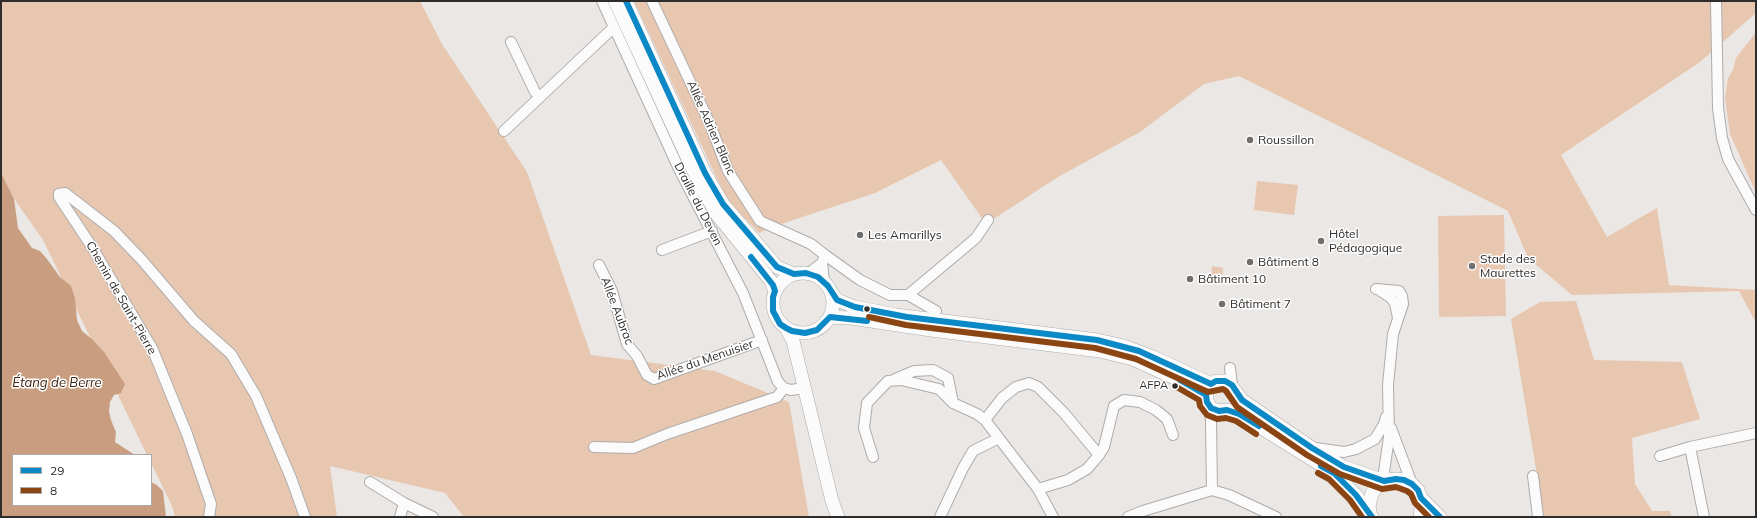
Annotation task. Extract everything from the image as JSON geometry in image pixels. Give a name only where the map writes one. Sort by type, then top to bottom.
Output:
[{"type":"main road","points":[[615,1],[702,189],[718,216],[771,282],[775,291]]},
{"type":"main road","points":[[626,1],[699,160],[723,204],[777,267],[794,274],[809,274],[824,281],[837,300],[855,307],[896,315],[1097,340],[1124,346],[1153,357],[1219,398],[1239,414],[1334,474],[1356,495],[1371,515]]},
{"type":"main road","points":[[794,274],[782,280],[775,291],[773,297],[773,311],[780,324],[786,328],[798,333],[812,332]]},
{"type":"main road","points":[[800,367],[803,346],[812,332],[822,326],[830,317],[833,305],[831,292]]},
{"type":"main road","points":[[830,317],[851,318],[931,330],[1100,351],[1140,362],[1219,398],[1242,400],[1312,448],[1344,467],[1385,481]]},
{"type":"main road","points":[[786,328],[792,341],[800,367],[832,501],[838,517]]},
{"type":"main road","points":[[1371,515],[1370,499],[1372,493],[1385,481],[1396,479],[1404,480],[1412,484],[1418,490],[1422,498],[1440,517]]},
{"type":"main road","points":[[1420,517],[1422,498]]},
{"type":"main road","points":[[832,501],[833,517]]},
{"type":"street","name":"Draille du Deven","points":[[602,1],[613,28],[682,176],[744,293],[778,382],[784,388]]},
{"type":"street","name":"Allée Adrien Blanc","points":[[652,1],[710,124],[728,171],[760,221],[811,244],[824,259],[860,280],[890,295],[908,295]]},
{"type":"street","points":[[1716,1],[1718,108],[1722,138],[1728,159],[1756,210]]},
{"type":"street","points":[[504,131],[539,96],[613,28]]},
{"type":"street","points":[[511,42],[535,92],[539,96]]},
{"type":"street","name":"Chemin de Saint-Pierre","points":[[209,517],[211,504],[187,434],[152,348],[92,248],[58,197],[59,194],[65,193],[114,231],[194,322],[232,354],[256,396],[291,478],[305,517]]},
{"type":"street","points":[[936,311],[908,295],[976,238],[988,220]]},
{"type":"street","points":[[662,250],[712,232]]},
{"type":"street","points":[[809,274],[824,259]]},
{"type":"street","points":[[824,259],[824,281]]},
{"type":"street","name":"Allée Aubrac","points":[[599,265],[612,291],[627,344],[637,356]]},
{"type":"street","points":[[1385,481],[1384,472],[1389,437],[1388,385],[1393,334],[1398,318]]},
{"type":"street","name":"Allée du Menuisier","points":[[637,356],[647,375],[654,379],[762,340]]},
{"type":"street","points":[[873,457],[864,428],[867,403],[888,381],[914,372],[934,370],[948,378],[953,403]]},
{"type":"street","points":[[893,380],[902,380],[939,389],[953,403],[977,414],[985,420],[1038,489],[1054,517]]},
{"type":"street","points":[[985,420],[1002,398],[1016,387],[1029,383],[1038,387],[1064,413],[1099,455]]},
{"type":"street","points":[[594,447],[633,448],[666,434],[777,397],[784,388],[791,390],[804,388]]},
{"type":"street","points":[[1212,490],[1219,398]]},
{"type":"street","points":[[1038,489],[1068,480],[1087,469],[1104,447],[1114,406],[1124,400],[1140,402],[1156,410],[1167,419],[1173,435]]},
{"type":"street","points":[[1312,448],[1344,452],[1356,449],[1375,439],[1384,424],[1388,413]]},
{"type":"street","points":[[1388,413],[1392,431],[1412,484]]},
{"type":"street","points":[[1660,456],[1690,447],[1756,433]]},
{"type":"street","points":[[940,517],[963,468],[973,451],[999,438]]},
{"type":"street","points":[[1690,447],[1704,517]]},
{"type":"street","points":[[1533,476],[1538,517]]},
{"type":"street","points":[[370,482],[404,503],[433,517]]},
{"type":"street","points":[[1128,517],[1143,510],[1212,490],[1229,495],[1263,514],[1276,517]]},
{"type":"street","points":[[400,517],[404,503]]},
{"type":"shaded area","points":[[1,1],[420,1],[442,44],[527,172],[591,355],[715,371],[789,402],[809,517],[464,517],[445,493],[330,466],[337,517],[175,517],[172,506],[152,465],[152,454],[147,454],[43,240],[1,180]]},
{"type":"shaded area","points":[[634,1],[1756,1],[1756,13],[1700,62],[1561,155],[1607,237],[1657,208],[1669,285],[1756,290],[1756,323],[1739,291],[1572,295],[1528,258],[1508,211],[1239,76],[1204,84],[1140,132],[1058,177],[986,224],[941,160],[875,193],[772,227],[759,233],[727,200]]},
{"type":"shaded area","points":[[1756,32],[1756,193],[1730,134],[1725,98],[1728,78],[1733,70],[1736,58]]},
{"type":"shaded area","points":[[1257,181],[1298,185],[1294,215],[1254,210]]},
{"type":"shaded area","name":"Stade des Maurettes","points":[[1504,215],[1506,316],[1439,317],[1438,216]]},
{"type":"shaded area","points":[[1212,266],[1223,268],[1222,279],[1211,277]]},
{"type":"shaded area","points":[[1576,301],[1594,360],[1682,362],[1700,419],[1632,438],[1635,484],[1652,511],[1670,511],[1672,517],[1544,517],[1511,319],[1540,302]]},
{"type":"water","name":"Étang de Berre","points":[[1,173],[14,199],[18,228],[32,248],[40,251],[60,277],[71,286],[75,298],[77,320],[82,331],[104,352],[125,384],[121,393],[114,395],[110,402],[109,411],[116,432],[115,442],[133,454],[12,454],[12,506],[152,506],[152,482],[163,491],[166,517],[1,517]]},
{"type":"transit line","name":"29","points":[[626,1],[705,173],[723,204],[777,267],[794,274],[806,273],[818,277],[828,286],[837,300],[855,307],[907,317],[1097,340],[1139,351],[1211,384],[1216,381],[1225,381],[1232,385],[1242,400],[1312,448],[1344,467],[1384,481],[1396,479],[1404,480],[1412,484],[1418,490],[1421,498],[1440,517]]},
{"type":"transit line","name":"29","points":[[751,257],[773,285],[775,291],[773,297],[773,311],[780,324],[786,328],[792,331],[805,333],[817,330],[830,317],[867,321]]},
{"type":"transit line","name":"8","points":[[869,317],[906,325],[1095,348],[1136,359],[1208,392],[1223,389],[1237,407],[1307,455],[1340,474],[1382,489],[1396,487],[1407,491],[1411,494],[1415,503],[1429,517]]},
{"type":"transit line","name":"29","points":[[1180,380],[1206,395],[1207,402],[1211,408],[1219,411],[1227,410],[1239,414],[1259,426]]},
{"type":"transit line","name":"8","points":[[1175,386],[1199,400],[1200,406],[1207,415],[1217,419],[1226,418],[1236,421],[1256,434]]},
{"type":"transit line","name":"29","points":[[1321,466],[1334,473],[1356,495],[1372,517]]},
{"type":"transit line","name":"8","points":[[1318,473],[1329,479],[1350,500],[1362,517]]},
{"type":"place","name":"Roussillon","points":[[1250,140]]},
{"type":"place","name":"Les Amarillys","points":[[860,235]]},
{"type":"place","name":"Hôtel Pédagogique","points":[[1321,241]]},
{"type":"place","name":"Bâtiment 8","points":[[1250,262]]},
{"type":"place","name":"Stade des Maurettes","points":[[1472,266]]},
{"type":"place","name":"Bâtiment 10","points":[[1190,279]]},
{"type":"place","name":"Bâtiment 7","points":[[1222,304]]},
{"type":"place","name":"AFPA","points":[[1175,386]]}]
